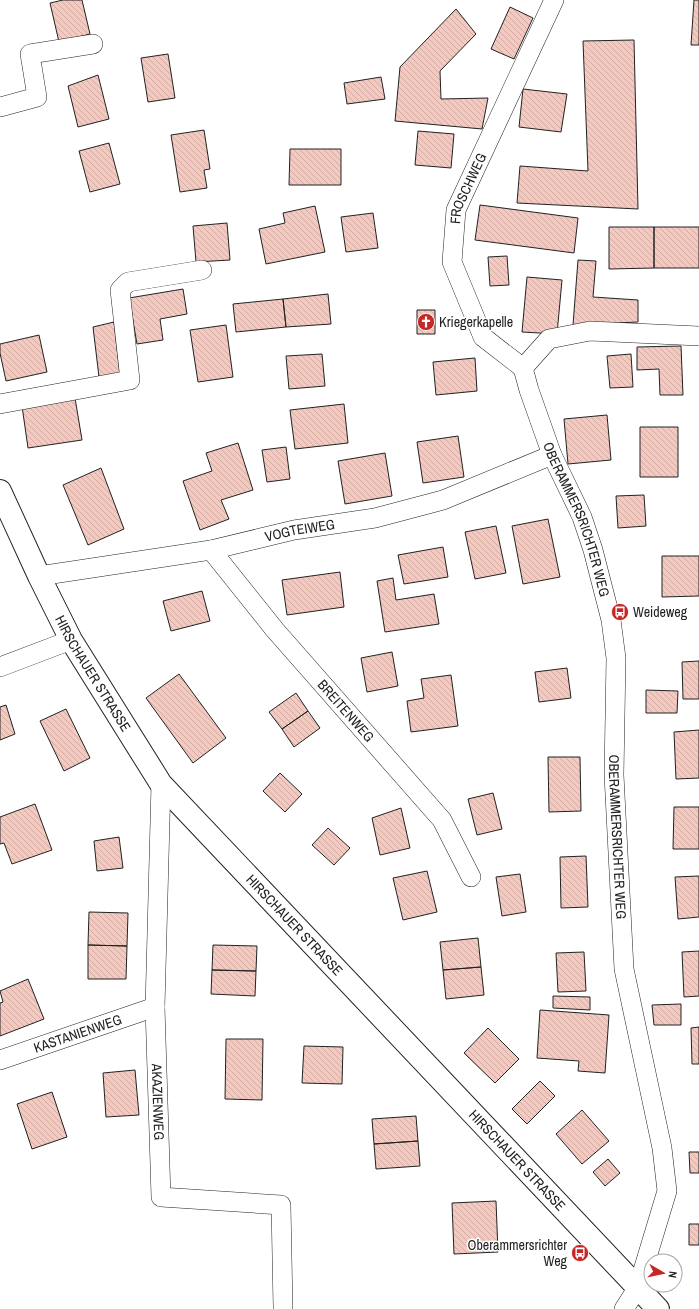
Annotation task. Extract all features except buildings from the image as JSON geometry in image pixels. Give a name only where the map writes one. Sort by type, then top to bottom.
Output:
[{"type":"street","name":"FROSCHWEG","points":[[523,368],[483,337],[452,262],[454,232],[456,210],[554,0]]},
{"type":"street","points":[[0,107],[37,97],[30,54],[93,44]]},
{"type":"street","points":[[0,404],[130,380],[120,290],[128,282],[202,270]]},
{"type":"street","points":[[523,368],[549,339],[590,332],[699,336]]},
{"type":"street","name":"OBERAMMERSRICHTER WEG","points":[[523,368],[529,390],[552,455],[582,517],[593,550],[611,620],[616,658],[614,775],[624,969],[662,1148],[667,1190],[638,1287],[624,1309]]},
{"type":"street","name":"VOGTEIWEG","points":[[39,576],[211,550],[294,530],[374,518],[443,500],[552,455]]},
{"type":"street","name":"HIRSCHAUER STRASSE","points":[[0,491],[39,576],[72,640],[161,784],[658,1309]]},
{"type":"street","name":"BREITENWEG","points":[[211,550],[275,630],[442,820],[472,877]]},
{"type":"street","points":[[0,667],[72,640]]},
{"type":"street","name":"AKAZIENWEG","points":[[161,784],[154,1007],[160,1197],[281,1205],[283,1308]]},
{"type":"street","name":"KASTANIENWEG","points":[[0,1060],[154,1007]]},
{"type":"place","name":"Kriegerkapelle","points":[[426,322]]},
{"type":"place","name":"Weideweg","points":[[620,612]]},
{"type":"place","name":"Oberammersrichter Weg","points":[[580,1253]]}]
